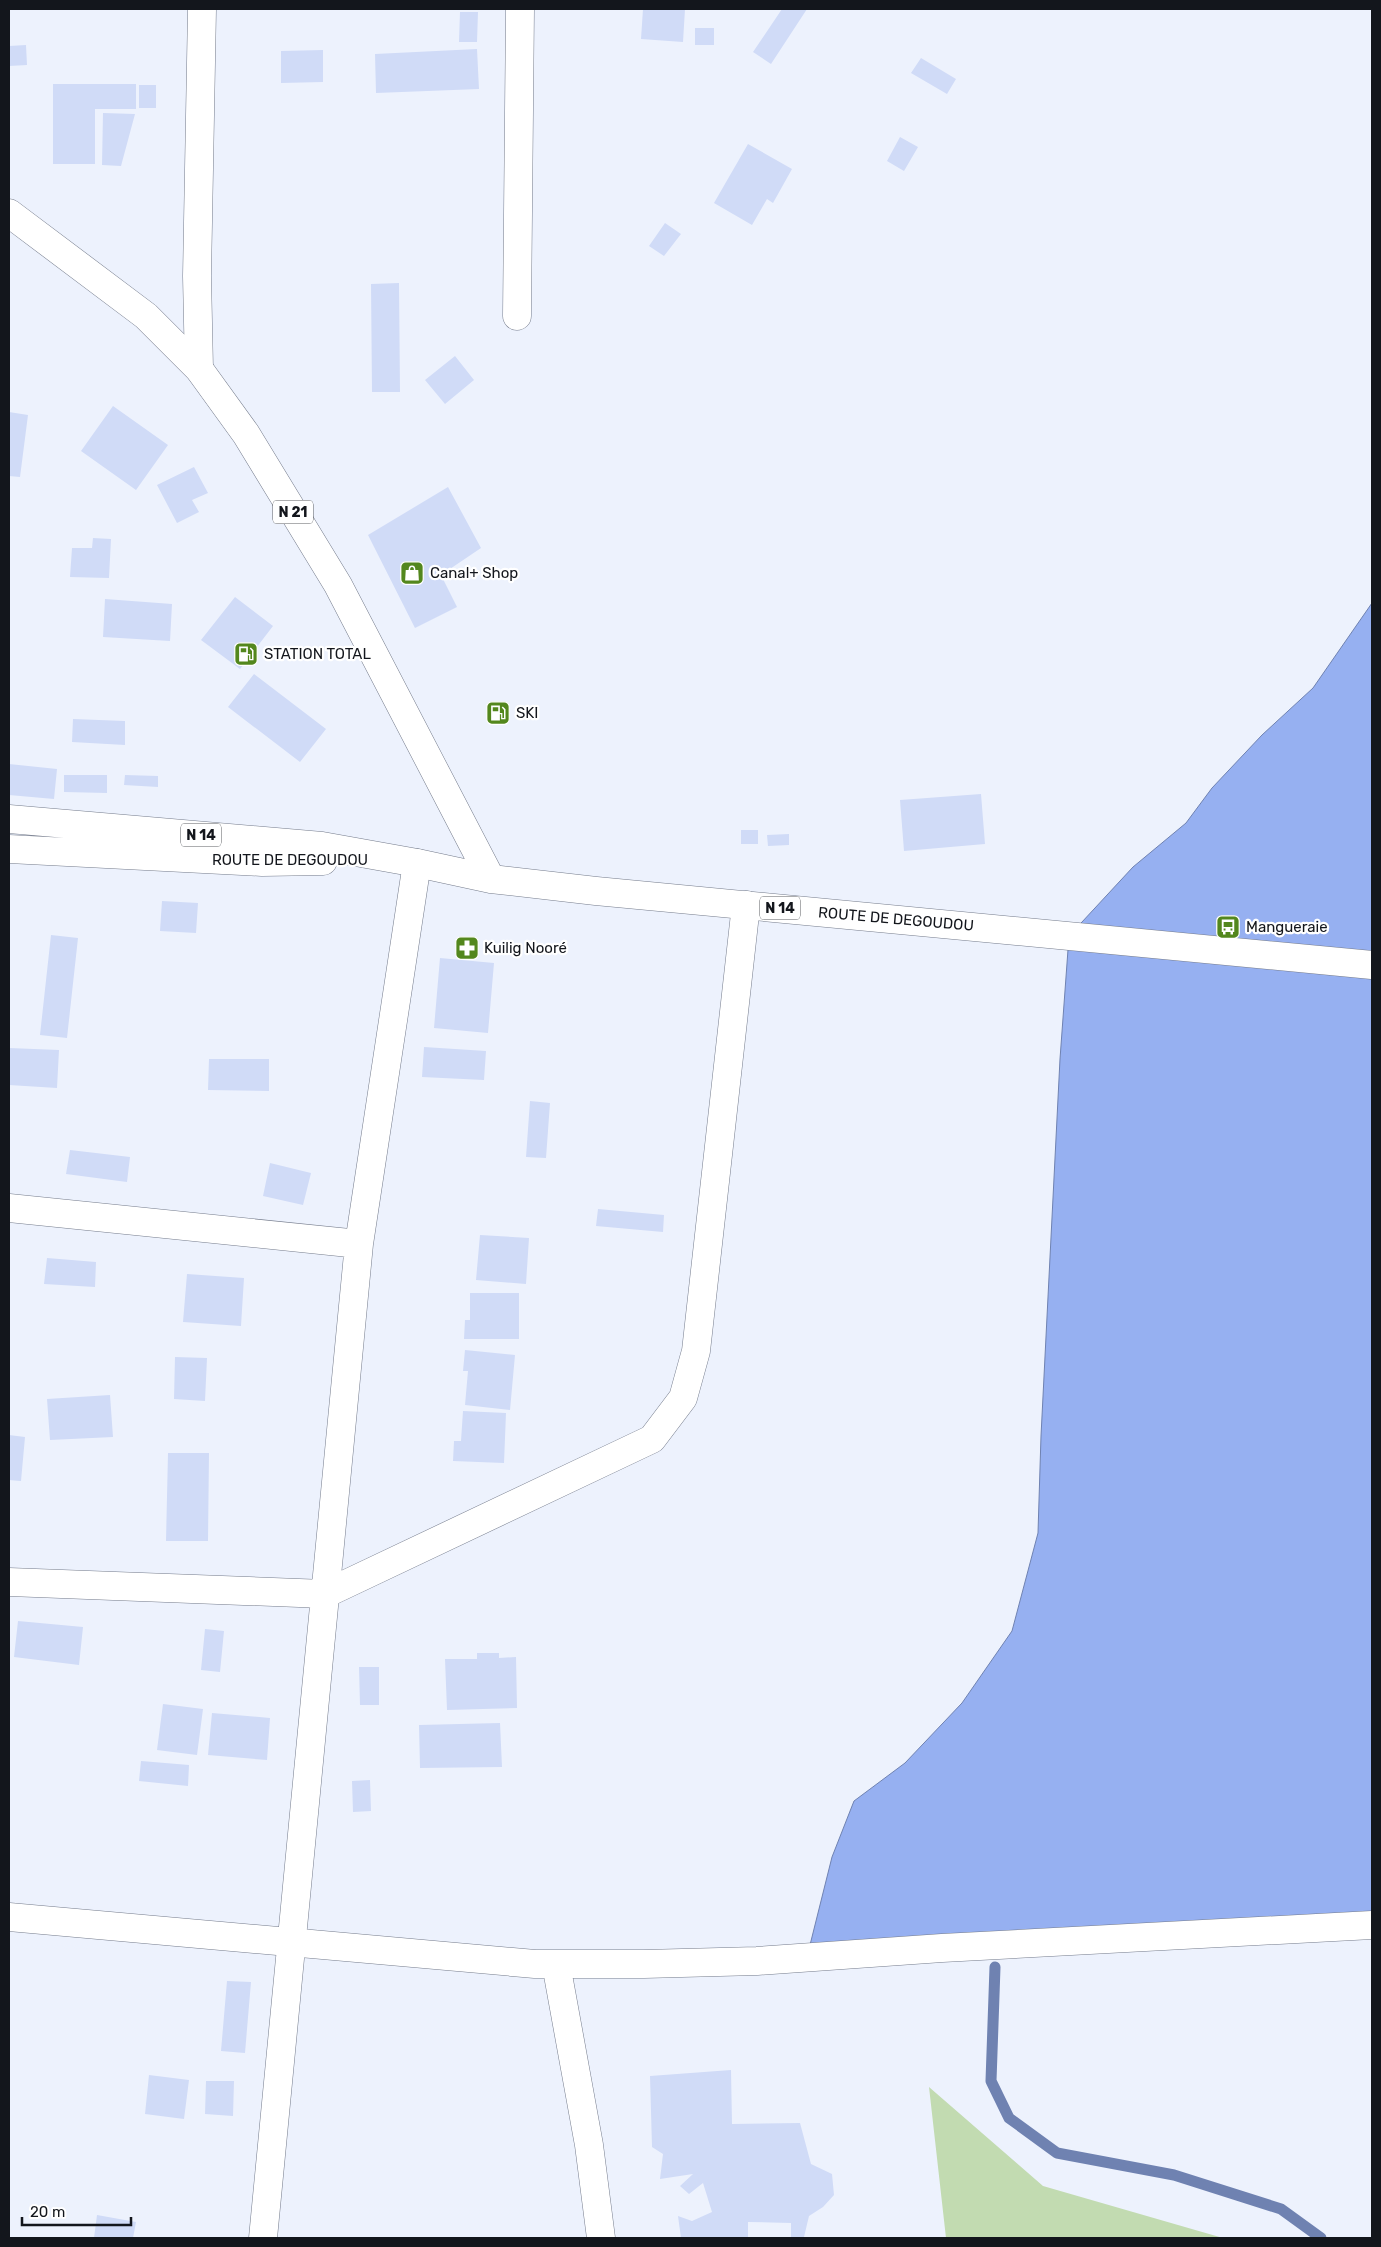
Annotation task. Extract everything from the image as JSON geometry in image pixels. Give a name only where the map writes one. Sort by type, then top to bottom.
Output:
[{"type":"street","points":[[199,369],[197,276],[202,9]]},
{"type":"street","points":[[518,316],[520,9]]},
{"type":"street","name":"N 21","points":[[9,213],[146,316],[199,369],[246,434],[338,585],[491,880]]},
{"type":"street","name":"ROUTE DE DEGOUDOU","points":[[9,819],[270,840],[322,846],[491,880],[1372,965]]},
{"type":"street","name":"ROUTE DE DEGOUDOU","points":[[9,849],[262,862],[404,862]]},
{"type":"street","points":[[263,2238],[359,1244],[404,862]]},
{"type":"street","points":[[9,1582],[325,1594],[652,1439],[683,1398],[696,1351],[746,905]]},
{"type":"street","points":[[9,1208],[359,1244]]},
{"type":"street","points":[[9,1917],[535,1964],[757,1961],[942,1948],[1372,1925]]},
{"type":"street","points":[[556,1964],[589,2145],[601,2238]]},
{"type":"green space","points":[[929,2087],[1043,2186],[1223,2238],[946,2238]]},
{"type":"water","points":[[1372,603],[1372,1925],[807,1957],[832,1857],[854,1801],[905,1763],[962,1703],[1012,1631],[1038,1533],[1041,1436],[1060,1059],[1069,936],[1133,867],[1186,823],[1212,788],[1262,735],[1313,688]]},
{"type":"building","points":[[643,9],[685,9],[683,42],[641,39]]},
{"type":"building","points":[[782,9],[807,9],[771,64],[753,52]]},
{"type":"building","points":[[460,12],[478,12],[477,42],[459,42]]},
{"type":"building","points":[[695,28],[714,28],[714,45],[695,45]]},
{"type":"building","points":[[26,45],[27,65],[9,66],[9,46]]},
{"type":"building","points":[[477,49],[479,89],[376,93],[375,54]]},
{"type":"building","points":[[323,50],[323,82],[281,83],[281,51]]},
{"type":"building","points":[[921,58],[956,79],[947,94],[911,73]]},
{"type":"building","points":[[53,84],[136,84],[136,109],[95,109],[95,164],[53,164]]},
{"type":"building","points":[[139,85],[156,85],[156,108],[139,108]]},
{"type":"building","points":[[103,113],[135,114],[121,166],[102,165]]},
{"type":"building","points":[[900,137],[918,147],[904,171],[887,161]]},
{"type":"building","points":[[748,144],[792,169],[773,203],[767,199],[752,225],[714,203]]},
{"type":"building","points":[[665,223],[681,234],[664,256],[649,246]]},
{"type":"building","points":[[399,283],[400,392],[372,392],[371,284]]},
{"type":"building","points":[[455,356],[474,380],[445,404],[425,380]]},
{"type":"building","points":[[113,406],[168,445],[136,490],[81,451]]},
{"type":"building","points":[[9,412],[28,415],[20,477],[9,476]]},
{"type":"building","points":[[194,467],[208,493],[192,500],[199,512],[177,523],[157,485]]},
{"type":"building","points":[[448,487],[481,548],[441,575],[457,607],[415,628],[368,535]]},
{"type":"building","points":[[93,538],[111,539],[109,578],[70,577],[72,548],[92,548]]},
{"type":"building","points":[[235,597],[273,626],[240,669],[201,640]]},
{"type":"building","points":[[105,599],[172,604],[170,641],[103,637]]},
{"type":"building","points":[[254,674],[326,729],[300,762],[228,707]]},
{"type":"building","points":[[73,719],[125,721],[125,745],[72,742]]},
{"type":"building","points":[[9,764],[57,769],[54,799],[9,795]]},
{"type":"building","points":[[64,775],[107,775],[107,793],[64,792]]},
{"type":"building","points":[[125,775],[158,776],[158,787],[124,785]]},
{"type":"building","points":[[981,794],[985,844],[904,851],[900,800]]},
{"type":"building","points":[[741,830],[758,830],[758,844],[741,844]]},
{"type":"building","points":[[789,834],[789,845],[768,846],[767,835]]},
{"type":"building","points":[[162,901],[198,903],[196,933],[160,931]]},
{"type":"building","points":[[51,935],[78,938],[67,1038],[40,1035]]},
{"type":"building","points":[[440,958],[494,963],[488,1033],[434,1028]]},
{"type":"building","points":[[424,1047],[486,1051],[484,1080],[422,1077]]},
{"type":"building","points":[[9,1048],[59,1050],[57,1088],[9,1085]]},
{"type":"building","points":[[209,1059],[269,1059],[269,1091],[208,1090]]},
{"type":"building","points":[[530,1101],[550,1103],[546,1158],[526,1157]]},
{"type":"building","points":[[70,1150],[130,1157],[127,1182],[66,1174]]},
{"type":"building","points":[[270,1163],[311,1173],[303,1205],[263,1196]]},
{"type":"building","points":[[598,1209],[664,1215],[663,1232],[596,1226]]},
{"type":"building","points":[[480,1235],[529,1238],[526,1284],[476,1280]]},
{"type":"building","points":[[47,1258],[96,1262],[95,1287],[44,1284]]},
{"type":"building","points":[[187,1274],[244,1278],[241,1326],[183,1322]]},
{"type":"building","points":[[470,1293],[519,1293],[519,1339],[464,1339],[465,1320],[470,1320]]},
{"type":"building","points":[[465,1350],[515,1355],[510,1410],[465,1405],[468,1371],[463,1371]]},
{"type":"building","points":[[175,1357],[207,1358],[205,1401],[174,1399]]},
{"type":"building","points":[[110,1395],[113,1437],[50,1440],[47,1399]]},
{"type":"building","points":[[463,1411],[506,1413],[504,1463],[453,1461],[454,1441],[461,1441]]},
{"type":"building","points":[[9,1435],[25,1437],[21,1481],[9,1480]]},
{"type":"building","points":[[168,1453],[209,1453],[208,1541],[166,1541]]},
{"type":"building","points":[[18,1621],[83,1627],[79,1665],[14,1657]]},
{"type":"building","points":[[205,1629],[224,1631],[220,1672],[201,1670]]},
{"type":"building","points":[[477,1653],[499,1653],[499,1658],[516,1657],[517,1708],[447,1710],[445,1659],[477,1659]]},
{"type":"building","points":[[359,1667],[379,1667],[379,1705],[360,1705]]},
{"type":"building","points":[[163,1704],[203,1709],[197,1755],[157,1750]]},
{"type":"building","points":[[212,1713],[270,1718],[267,1760],[208,1755]]},
{"type":"building","points":[[500,1723],[502,1767],[420,1768],[419,1725]]},
{"type":"building","points":[[141,1761],[189,1765],[188,1786],[139,1781]]},
{"type":"building","points":[[370,1780],[371,1811],[353,1812],[352,1781]]},
{"type":"building","points":[[227,1981],[251,1982],[245,2053],[221,2051]]},
{"type":"building","points":[[731,2070],[732,2124],[800,2123],[811,2164],[832,2174],[834,2195],[823,2207],[809,2216],[804,2237],[791,2238],[791,2223],[748,2222],[748,2238],[681,2238],[678,2216],[692,2221],[712,2212],[703,2183],[689,2194],[680,2186],[693,2174],[660,2179],[663,2154],[652,2147],[650,2076]]},
{"type":"building","points":[[149,2075],[189,2080],[184,2119],[145,2114]]},
{"type":"building","points":[[206,2081],[234,2081],[233,2116],[205,2114]]},
{"type":"building","points":[[97,2215],[136,2222],[133,2238],[94,2238]]},
{"type":"waterway","points":[[995,1967],[991,2081],[1009,2118],[1057,2153],[1174,2175],[1281,2209],[1321,2238]]},
{"type":"place","name":"Canal+ Shop","points":[[412,573]]},
{"type":"place","name":"STATION TOTAL","points":[[246,654]]},
{"type":"place","name":"SKI","points":[[498,713]]},
{"type":"place","name":"Mangueraie","points":[[1228,927]]},
{"type":"place","name":"Kuilig Nooré","points":[[467,948]]}]
